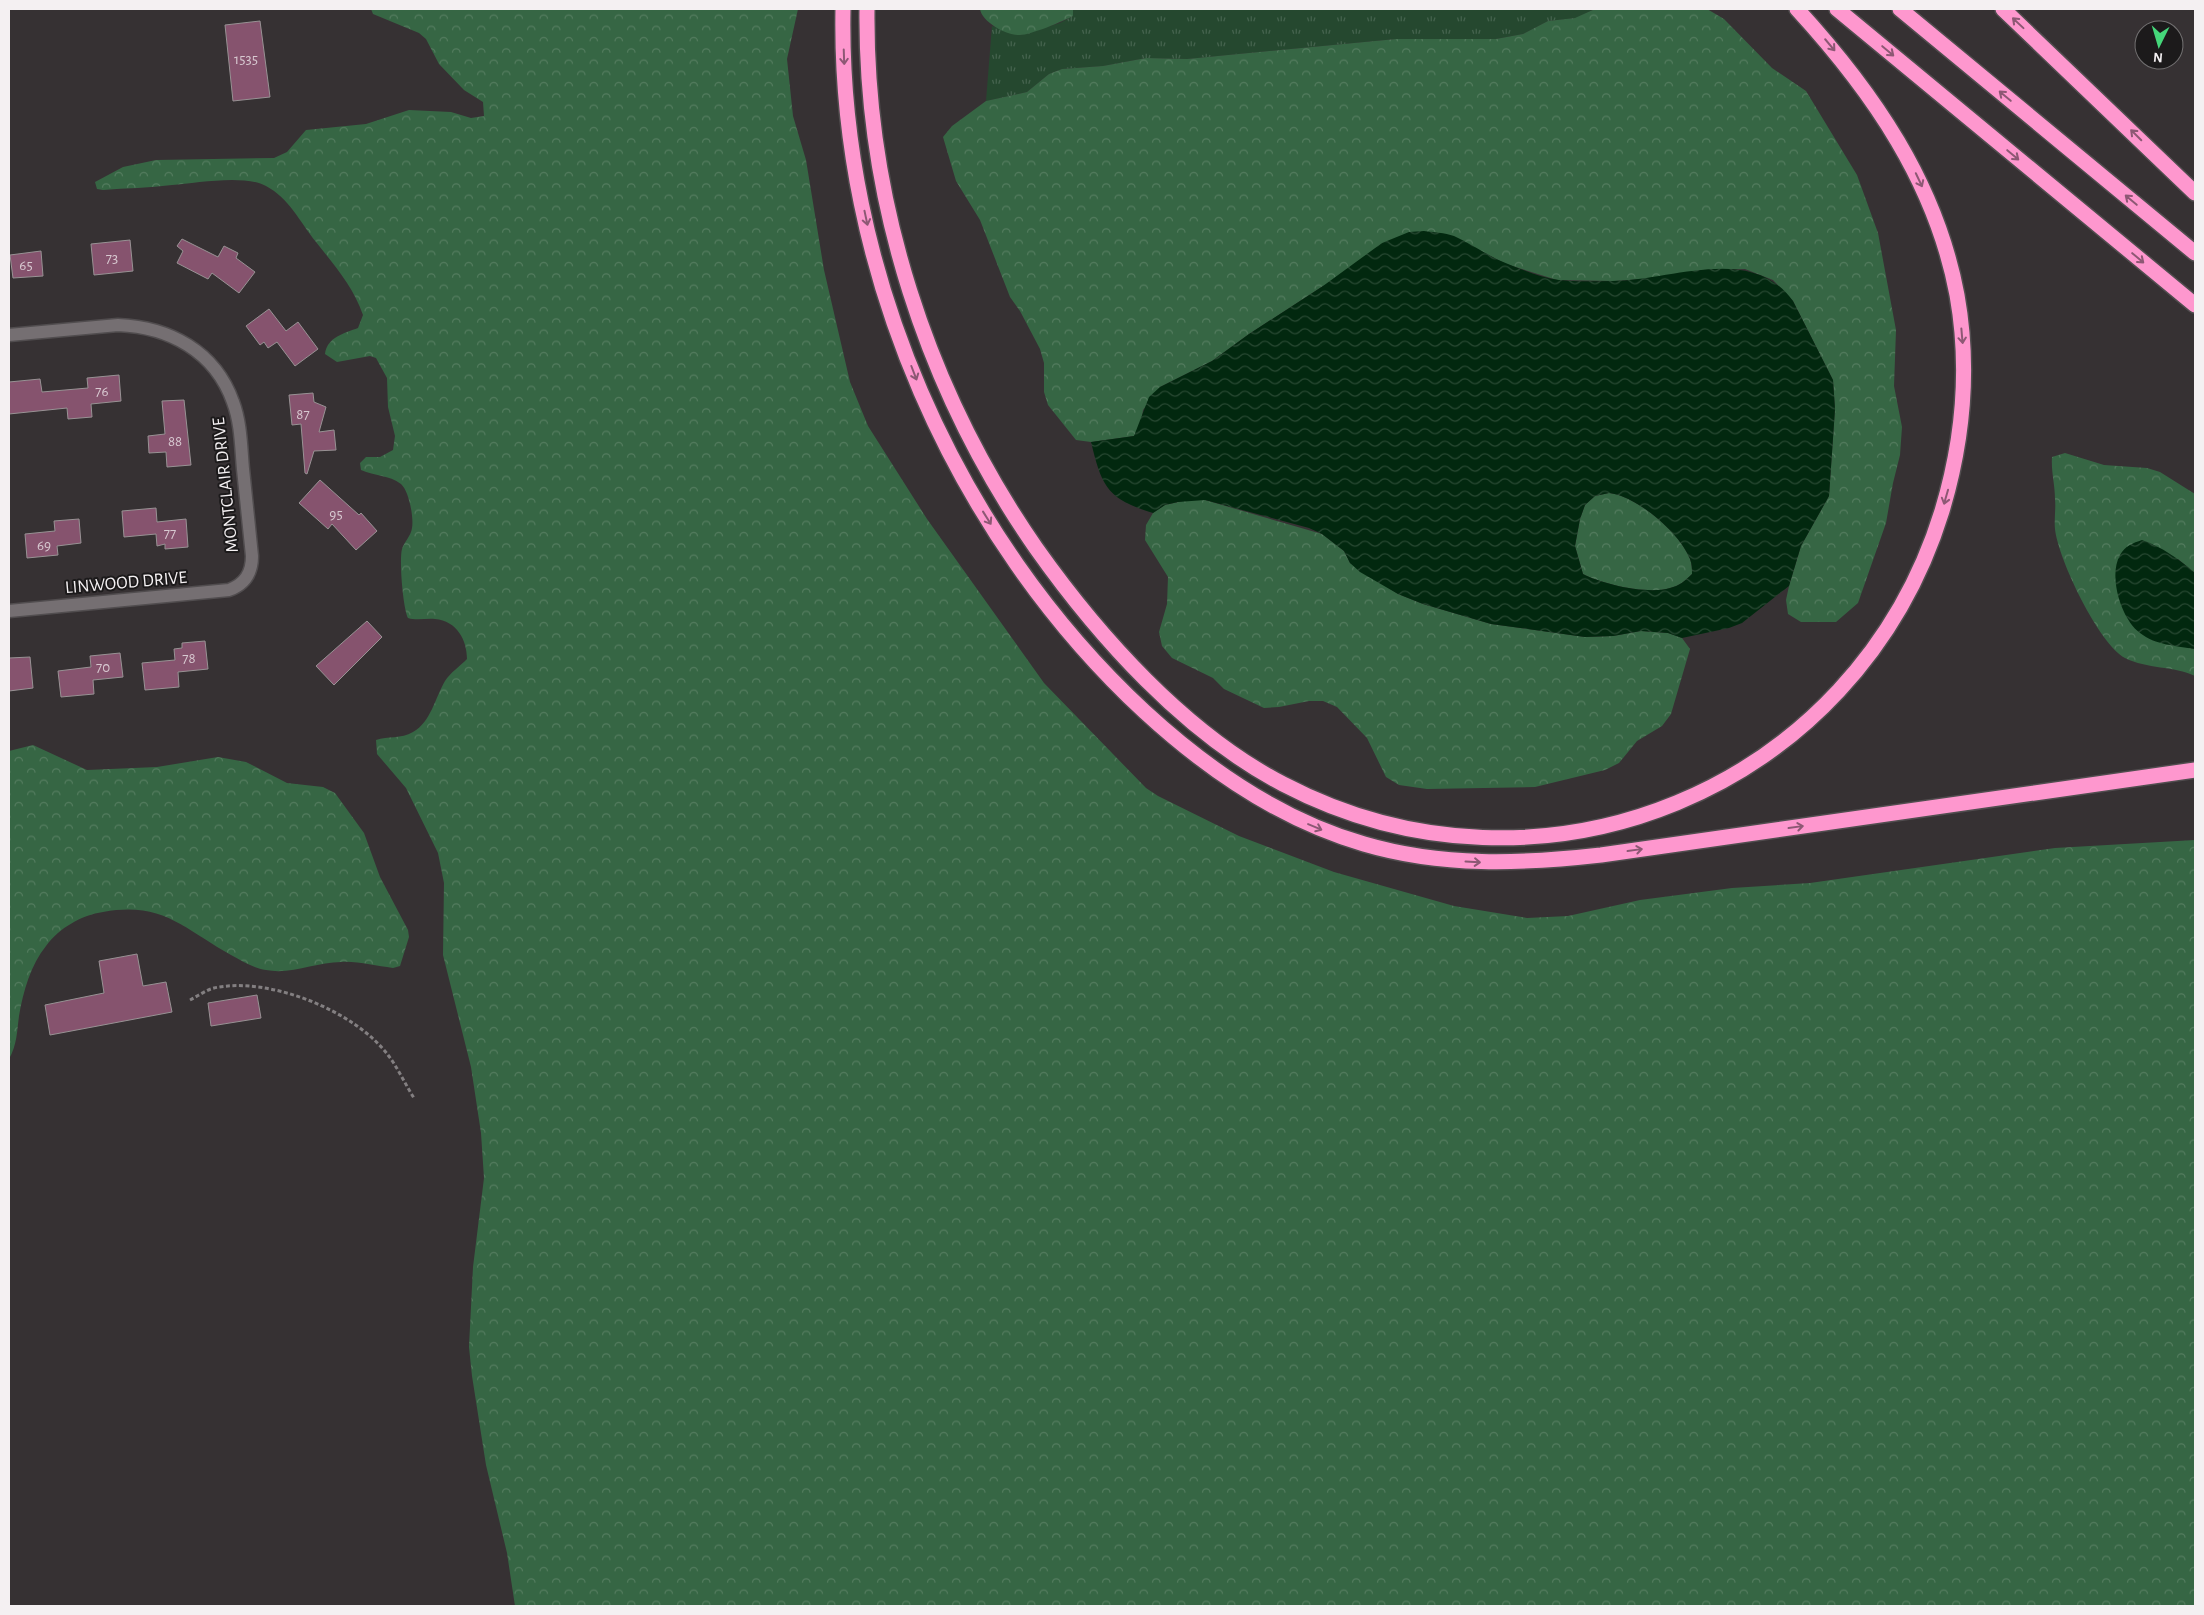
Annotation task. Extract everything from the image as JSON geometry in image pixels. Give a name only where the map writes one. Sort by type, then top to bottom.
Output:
[{"type":"highway","points":[[843,9],[844,68],[849,120],[871,241],[890,308],[911,366],[951,456],[975,498],[1022,570],[1095,662],[1179,742],[1217,771],[1265,802],[1329,832],[1386,850],[1444,860],[1520,862],[1601,855],[2195,770]]},
{"type":"highway","points":[[867,9],[870,96],[878,159],[894,235],[910,292],[932,353],[966,430],[1000,491],[1050,567],[1089,617],[1160,691],[1216,740],[1264,773],[1320,802],[1386,824],[1450,835],[1500,838],[1571,834],[1626,821],[1693,796],[1756,762],[1784,741],[1815,713],[1862,663],[1900,608],[1931,542],[1952,470],[1963,406],[1962,335],[1951,269],[1924,190],[1897,137],[1854,75],[1797,9]]},
{"type":"highway","points":[[1837,9],[2195,305]]},
{"type":"highway","points":[[1900,9],[2195,253]]},
{"type":"highway","points":[[2003,9],[2090,90],[2195,194]]},
{"type":"street","name":"MONTCLAIR DRIVE","points":[[9,335],[118,325],[135,326],[166,333],[194,349],[207,360],[227,387],[238,419],[252,556],[249,574],[244,581]]},
{"type":"street","name":"LINWOOD DRIVE","points":[[9,612],[228,590],[244,581]]},
{"type":"path","points":[[190,1000],[214,988],[262,987],[306,998],[352,1022],[388,1054],[414,1098]]},
{"type":"green space","points":[[371,9],[798,9],[787,59],[793,116],[806,160],[824,270],[850,382],[868,426],[927,519],[1044,683],[1146,788],[1158,796],[1239,836],[1334,872],[1454,906],[1527,918],[1568,916],[1640,900],[1732,888],[1810,883],[2055,848],[2195,840],[2195,1606],[515,1606],[507,1553],[486,1465],[469,1347],[473,1267],[484,1178],[481,1133],[471,1067],[443,955],[444,883],[438,853],[406,788],[377,754],[376,740],[404,736],[419,728],[428,716],[445,681],[467,659],[467,652],[463,639],[449,623],[435,619],[408,618],[403,595],[401,555],[412,528],[412,512],[409,498],[404,487],[396,481],[361,470],[360,463],[366,457],[380,457],[393,450],[395,436],[388,407],[387,378],[376,358],[370,356],[337,362],[325,354],[329,343],[342,334],[358,328],[363,315],[359,304],[342,276],[294,211],[274,191],[257,182],[245,180],[220,180],[103,190],[97,189],[95,182],[123,167],[156,160],[274,158],[287,152],[306,130],[366,124],[409,110],[451,112],[471,118],[484,116],[483,102],[464,90],[439,64],[426,39],[419,33],[373,14]]},
{"type":"green space","points":[[980,9],[1073,9],[1073,16],[1031,33],[1015,35],[1002,31],[990,23],[985,19]]},
{"type":"green space","points":[[1073,9],[1595,9],[1576,18],[1548,21],[1523,34],[1496,39],[1396,39],[1187,59],[1146,58],[1103,66],[1062,69],[1049,74],[1027,92],[986,101],[992,26],[1020,35],[1060,23],[1073,16]]},
{"type":"green space","points":[[1595,9],[1707,9],[1724,19],[1772,68],[1806,91],[1857,175],[1878,233],[1896,330],[1894,386],[1902,427],[1900,455],[1886,523],[1858,603],[1836,622],[1801,622],[1788,614],[1786,600],[1801,546],[1829,496],[1835,409],[1833,380],[1793,301],[1773,280],[1745,269],[1702,270],[1658,278],[1614,281],[1557,280],[1506,264],[1452,236],[1323,286],[1249,334],[1212,361],[1160,387],[1143,410],[1141,423],[1134,436],[1091,442],[1076,440],[1048,405],[1044,392],[1044,363],[1040,349],[1020,311],[1010,297],[980,220],[956,181],[943,137],[952,126],[986,101],[1027,92],[1049,74],[1062,69],[1103,66],[1146,58],[1187,59],[1396,39],[1496,39],[1523,34],[1548,21],[1575,18]]},
{"type":"green space","points":[[2065,453],[2104,465],[2147,468],[2160,472],[2195,494],[2195,573],[2178,559],[2152,640],[2195,649],[2195,676],[2133,662],[2125,658],[2115,650],[2092,619],[2081,600],[2064,560],[2055,529],[2052,457]]},
{"type":"green space","points":[[1609,493],[1632,501],[1644,508],[1667,527],[1685,549],[1691,561],[1692,574],[1682,583],[1673,587],[1650,590],[1613,585],[1583,574],[1575,546],[1580,519],[1585,505],[1595,496]]},
{"type":"green space","points":[[1192,499],[1205,500],[1322,534],[1344,551],[1350,563],[1398,594],[1423,604],[1491,624],[1585,637],[1613,636],[1641,631],[1668,633],[1682,638],[1690,649],[1671,714],[1662,726],[1637,741],[1619,763],[1605,770],[1535,787],[1427,789],[1399,785],[1386,777],[1367,738],[1337,707],[1323,701],[1309,701],[1264,708],[1224,689],[1213,678],[1172,658],[1162,646],[1159,632],[1167,604],[1168,577],[1145,540],[1146,525],[1153,513],[1165,505]]},
{"type":"green space","points":[[33,745],[87,770],[157,767],[218,757],[246,762],[287,783],[323,787],[335,793],[364,833],[380,877],[408,930],[409,937],[400,966],[393,968],[341,962],[285,971],[266,970],[243,962],[186,927],[157,914],[142,910],[103,912],[79,919],[64,928],[51,939],[41,953],[25,988],[15,1043],[9,1059],[9,751]]},
{"type":"water","points":[[1424,231],[1454,236],[1501,261],[1533,274],[1559,280],[1612,281],[1709,269],[1733,269],[1755,273],[1776,283],[1793,301],[1833,380],[1835,409],[1829,496],[1801,546],[1789,586],[1742,623],[1729,628],[1682,638],[1668,633],[1641,631],[1613,636],[1585,637],[1491,624],[1423,604],[1398,594],[1360,572],[1350,563],[1344,551],[1322,534],[1309,528],[1205,500],[1165,505],[1153,513],[1125,502],[1109,489],[1103,481],[1091,442],[1134,436],[1149,397],[1160,387],[1212,361],[1249,334],[1323,286],[1382,243],[1409,232]],"holes":[[[1609,493],[1632,501],[1656,517],[1685,549],[1691,561],[1692,574],[1682,583],[1661,590],[1638,589],[1613,585],[1583,574],[1575,546],[1580,519],[1585,505],[1595,496]]]},
{"type":"water","points":[[2142,540],[2170,554],[2195,573],[2195,649],[2166,644],[2146,637],[2133,626],[2122,608],[2116,585],[2115,574],[2117,564],[2124,549]]},
{"type":"building","points":[[260,21],[270,97],[233,101],[225,25]]},
{"type":"building","points":[[182,239],[218,257],[224,246],[238,253],[236,258],[255,272],[239,293],[212,273],[208,279],[177,263],[183,251],[177,246]]},
{"type":"building","points":[[130,240],[133,271],[94,275],[91,244]]},
{"type":"building","points":[[41,251],[43,276],[13,278],[10,255]]},
{"type":"building","points":[[269,309],[286,331],[298,322],[318,349],[295,366],[277,342],[268,348],[264,342],[260,345],[246,326]]},
{"type":"building","points":[[119,375],[121,401],[91,404],[92,417],[68,419],[67,408],[9,414],[9,382],[40,379],[42,392],[88,388],[87,378]]},
{"type":"building","points":[[313,393],[314,402],[326,407],[319,432],[334,430],[336,450],[314,451],[307,474],[305,473],[301,424],[292,425],[289,395]]},
{"type":"building","points":[[184,400],[191,465],[167,467],[166,452],[149,453],[148,436],[165,434],[162,401]]},
{"type":"building","points":[[320,480],[359,515],[361,513],[377,531],[356,550],[332,524],[328,529],[299,503]]},
{"type":"building","points":[[156,508],[157,522],[186,519],[188,547],[165,549],[165,544],[157,546],[156,534],[124,537],[122,511]]},
{"type":"building","points":[[79,519],[81,543],[57,546],[58,555],[27,558],[25,534],[55,531],[54,521]]},
{"type":"building","points":[[367,621],[382,637],[334,685],[316,666]]},
{"type":"building","points":[[205,641],[208,669],[178,672],[179,687],[145,690],[142,663],[175,660],[174,649],[182,648],[182,643]]},
{"type":"building","points":[[120,653],[123,677],[93,680],[94,694],[61,697],[58,671],[91,667],[90,656]]},
{"type":"building","points":[[30,657],[33,688],[9,691],[9,658]]},
{"type":"building","points":[[137,954],[143,986],[166,982],[172,1012],[50,1035],[45,1005],[104,993],[99,961]]},
{"type":"building","points":[[257,995],[261,1018],[211,1026],[208,1003]]}]
